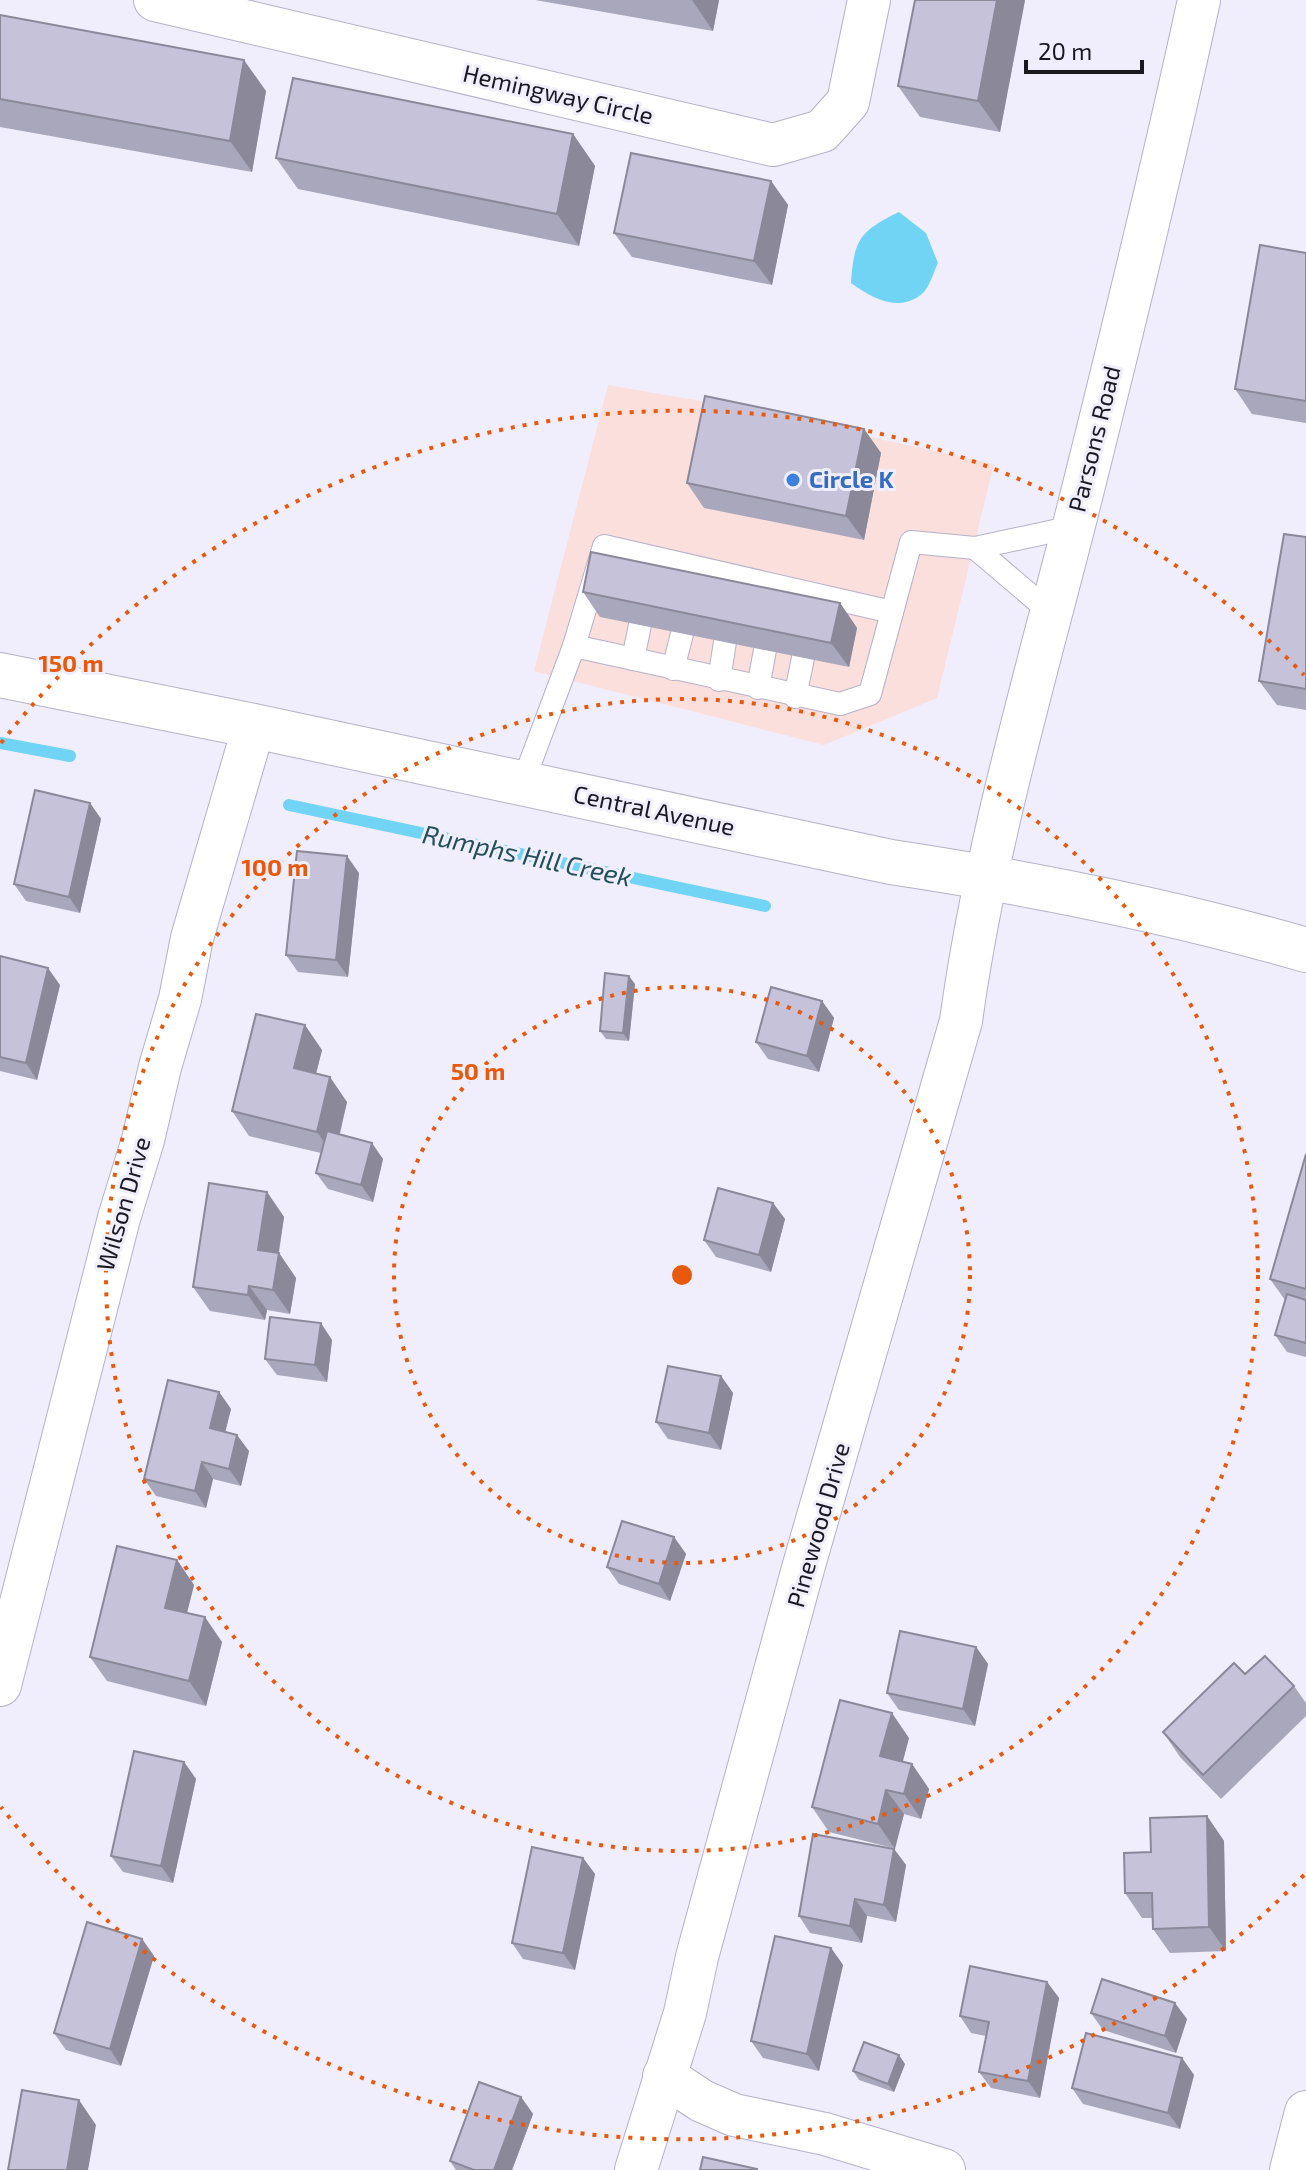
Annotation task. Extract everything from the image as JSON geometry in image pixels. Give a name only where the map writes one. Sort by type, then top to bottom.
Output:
[{"type":"street","name":"Hemingway Circle","points":[[155,0],[773,145],[822,131],[848,102],[869,0]]},
{"type":"street","name":"Parsons Road","points":[[986,876],[1049,611],[1160,182],[1199,0]]},
{"type":"street","name":"Central Avenue","points":[[0,675],[523,782],[891,862],[986,876],[1247,933],[1306,950]]},
{"type":"street","name":"Wilson Drive","points":[[0,1685],[119,1218],[180,999],[192,938],[254,726]]},
{"type":"street","name":"Pinewood Drive","points":[[636,2170],[685,2013],[697,1957],[804,1565],[961,1021],[973,931],[986,876]]},
{"type":"street","points":[[664,2076],[702,2101],[734,2115],[825,2134],[944,2170]]},
{"type":"street","points":[[1291,2170],[1306,2112]]},
{"type":"lane","points":[[574,646],[795,697],[840,704],[870,694],[911,542],[975,548],[1073,527]]},
{"type":"lane","points":[[523,782],[574,646],[604,546],[892,612]]},
{"type":"lane","points":[[975,548],[1049,611]]},
{"type":"lane","points":[[647,585],[655,557]]},
{"type":"lane","points":[[689,593],[695,567]]},
{"type":"lane","points":[[734,603],[740,577]]},
{"type":"lane","points":[[773,611],[777,586]]},
{"type":"lane","points":[[813,619],[818,596]]},
{"type":"lane","points":[[633,659],[640,625]]},
{"type":"lane","points":[[673,669],[682,634]]},
{"type":"lane","points":[[719,680],[725,642]]},
{"type":"lane","points":[[758,688],[765,650]]},
{"type":"lane","points":[[795,697],[803,658]]},
{"type":"shaded area","points":[[608,385],[724,405],[994,464],[937,698],[824,745],[534,671]]},
{"type":"water","points":[[899,212],[926,233],[938,263],[923,293],[914,299],[895,303],[868,294],[851,283],[854,256],[862,238],[875,225]]},
{"type":"building","points":[[915,0],[997,0],[978,101],[898,86]]},
{"type":"building","points":[[0,15],[244,60],[230,141],[0,99]]},
{"type":"building","points":[[293,78],[573,134],[557,214],[276,158]]},
{"type":"building","points":[[631,153],[771,181],[754,261],[614,233]]},
{"type":"building","points":[[1260,245],[1306,253],[1306,401],[1235,389]]},
{"type":"building","name":"Circle K","points":[[705,396],[864,429],[846,516],[687,483]]},
{"type":"building","points":[[1284,534],[1306,537],[1306,689],[1259,681]]},
{"type":"building","points":[[591,552],[840,603],[831,643],[583,592]]},
{"type":"building","points":[[35,790],[90,803],[69,897],[14,884]]},
{"type":"building","points":[[297,851],[347,856],[336,960],[286,955]]},
{"type":"building","points":[[0,956],[48,968],[26,1063],[0,1057]]},
{"type":"building","points":[[605,973],[629,976],[623,1033],[600,1031]]},
{"type":"building","points":[[771,987],[822,1001],[807,1056],[756,1042]]},
{"type":"building","points":[[256,1014],[305,1025],[294,1068],[330,1077],[317,1132],[232,1111]]},
{"type":"building","points":[[327,1131],[372,1143],[361,1185],[316,1173]]},
{"type":"building","points":[[1306,1154],[1306,1289],[1270,1279]]},
{"type":"building","points":[[209,1183],[267,1192],[258,1250],[279,1253],[273,1290],[249,1286],[248,1295],[193,1287]]},
{"type":"building","points":[[718,1188],[773,1203],[759,1255],[704,1240]]},
{"type":"building","points":[[1287,1294],[1306,1300],[1306,1343],[1275,1335]]},
{"type":"building","points":[[270,1317],[321,1323],[315,1365],[265,1359]]},
{"type":"building","points":[[668,1366],[721,1376],[709,1433],[656,1422]]},
{"type":"building","points":[[168,1380],[219,1392],[210,1428],[237,1435],[229,1469],[202,1462],[195,1491],[144,1479]]},
{"type":"building","points":[[622,1521],[674,1537],[659,1584],[607,1567]]},
{"type":"building","points":[[117,1546],[177,1560],[165,1608],[205,1617],[189,1681],[90,1657]]},
{"type":"building","points":[[900,1631],[976,1647],[963,1709],[887,1693]]},
{"type":"building","points":[[1265,1656],[1294,1686],[1203,1775],[1163,1732],[1234,1663],[1245,1674]]},
{"type":"building","points":[[840,1700],[892,1713],[880,1756],[912,1764],[904,1794],[886,1790],[878,1824],[812,1807]]},
{"type":"building","points":[[134,1751],[184,1762],[161,1866],[111,1856]]},
{"type":"building","points":[[1207,1816],[1209,1927],[1153,1929],[1152,1893],[1125,1893],[1124,1853],[1151,1852],[1150,1818]]},
{"type":"building","points":[[813,1834],[894,1849],[884,1905],[855,1899],[850,1926],[799,1916]]},
{"type":"building","points":[[532,1847],[583,1858],[563,1953],[512,1943]]},
{"type":"building","points":[[87,1922],[142,1939],[110,2049],[54,2033]]},
{"type":"building","points":[[775,1936],[831,1948],[807,2054],[751,2041]]},
{"type":"building","points":[[970,1966],[1047,1982],[1028,2081],[979,2072],[989,2022],[960,2016]]},
{"type":"building","points":[[1102,1979],[1175,2003],[1165,2036],[1091,2013]]},
{"type":"building","points":[[1086,2033],[1182,2058],[1168,2113],[1072,2088]]},
{"type":"building","points":[[864,2042],[899,2055],[888,2084],[853,2071]]},
{"type":"building","points":[[479,2082],[521,2097],[494,2170],[474,2170],[450,2161]]},
{"type":"building","points":[[22,2090],[79,2100],[67,2170],[8,2170]]},
{"type":"building","points":[[703,2157],[757,2169],[757,2170],[700,2170]]},
{"type":"waterway","name":"Rumphs Hill Creek","points":[[0,743],[70,756]]},
{"type":"waterway","name":"Rumphs Hill Creek","points":[[289,805],[765,906]]},
{"type":"place","name":"Circle K","points":[[793,480]]}]
